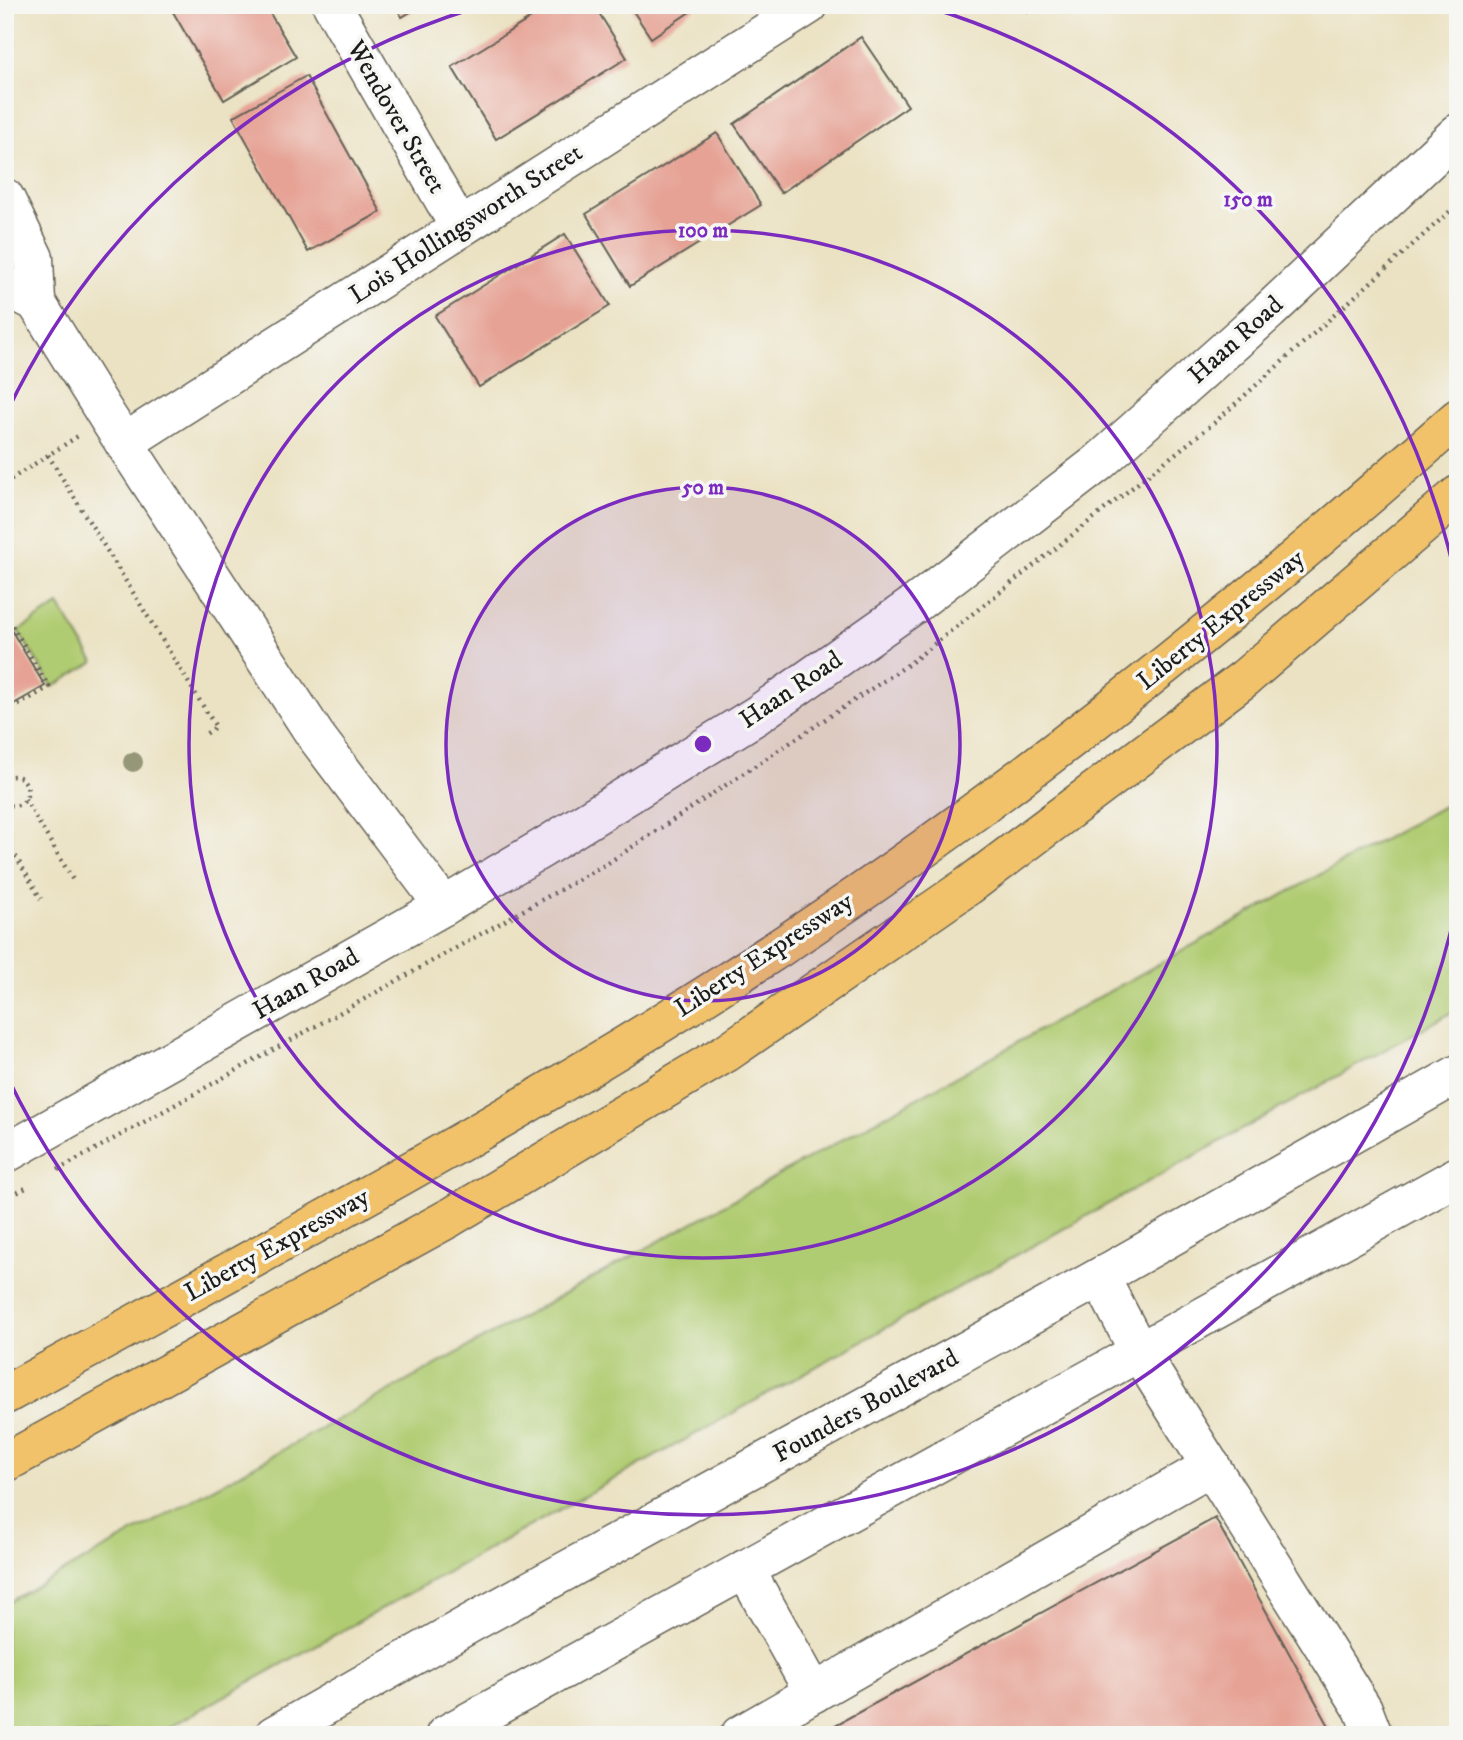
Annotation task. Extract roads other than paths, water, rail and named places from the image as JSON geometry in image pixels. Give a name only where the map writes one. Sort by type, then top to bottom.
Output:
[{"type":"highway","name":"Liberty Expressway","points":[[5,1395],[503,1119],[727,982],[940,837],[1140,687],[1330,531],[1458,418]]},
{"type":"highway","points":[[5,1463],[451,1217],[726,1053],[968,886],[1245,678],[1458,495]]},
{"type":"street","name":"Wendover Street","points":[[332,5],[460,228]]},
{"type":"street","name":"Lois Hollingsworth Street","points":[[116,430],[460,228],[809,5]]},
{"type":"street","name":"Haan Road","points":[[5,1154],[444,906],[757,715],[926,596],[1098,463],[1269,311],[1458,133]]},
{"type":"street","points":[[5,198],[34,258],[20,294],[116,430],[315,735],[444,906]]},
{"type":"street","name":"Founders Boulevard","points":[[274,1735],[471,1623],[1101,1277],[1458,1074]]},
{"type":"street","points":[[445,1735],[1458,1176]]},
{"type":"street","points":[[1101,1277],[1139,1352],[1363,1709],[1373,1735]]},
{"type":"street","points":[[740,1735],[1211,1466]]},
{"type":"street","points":[[745,1569],[814,1693]]}]
